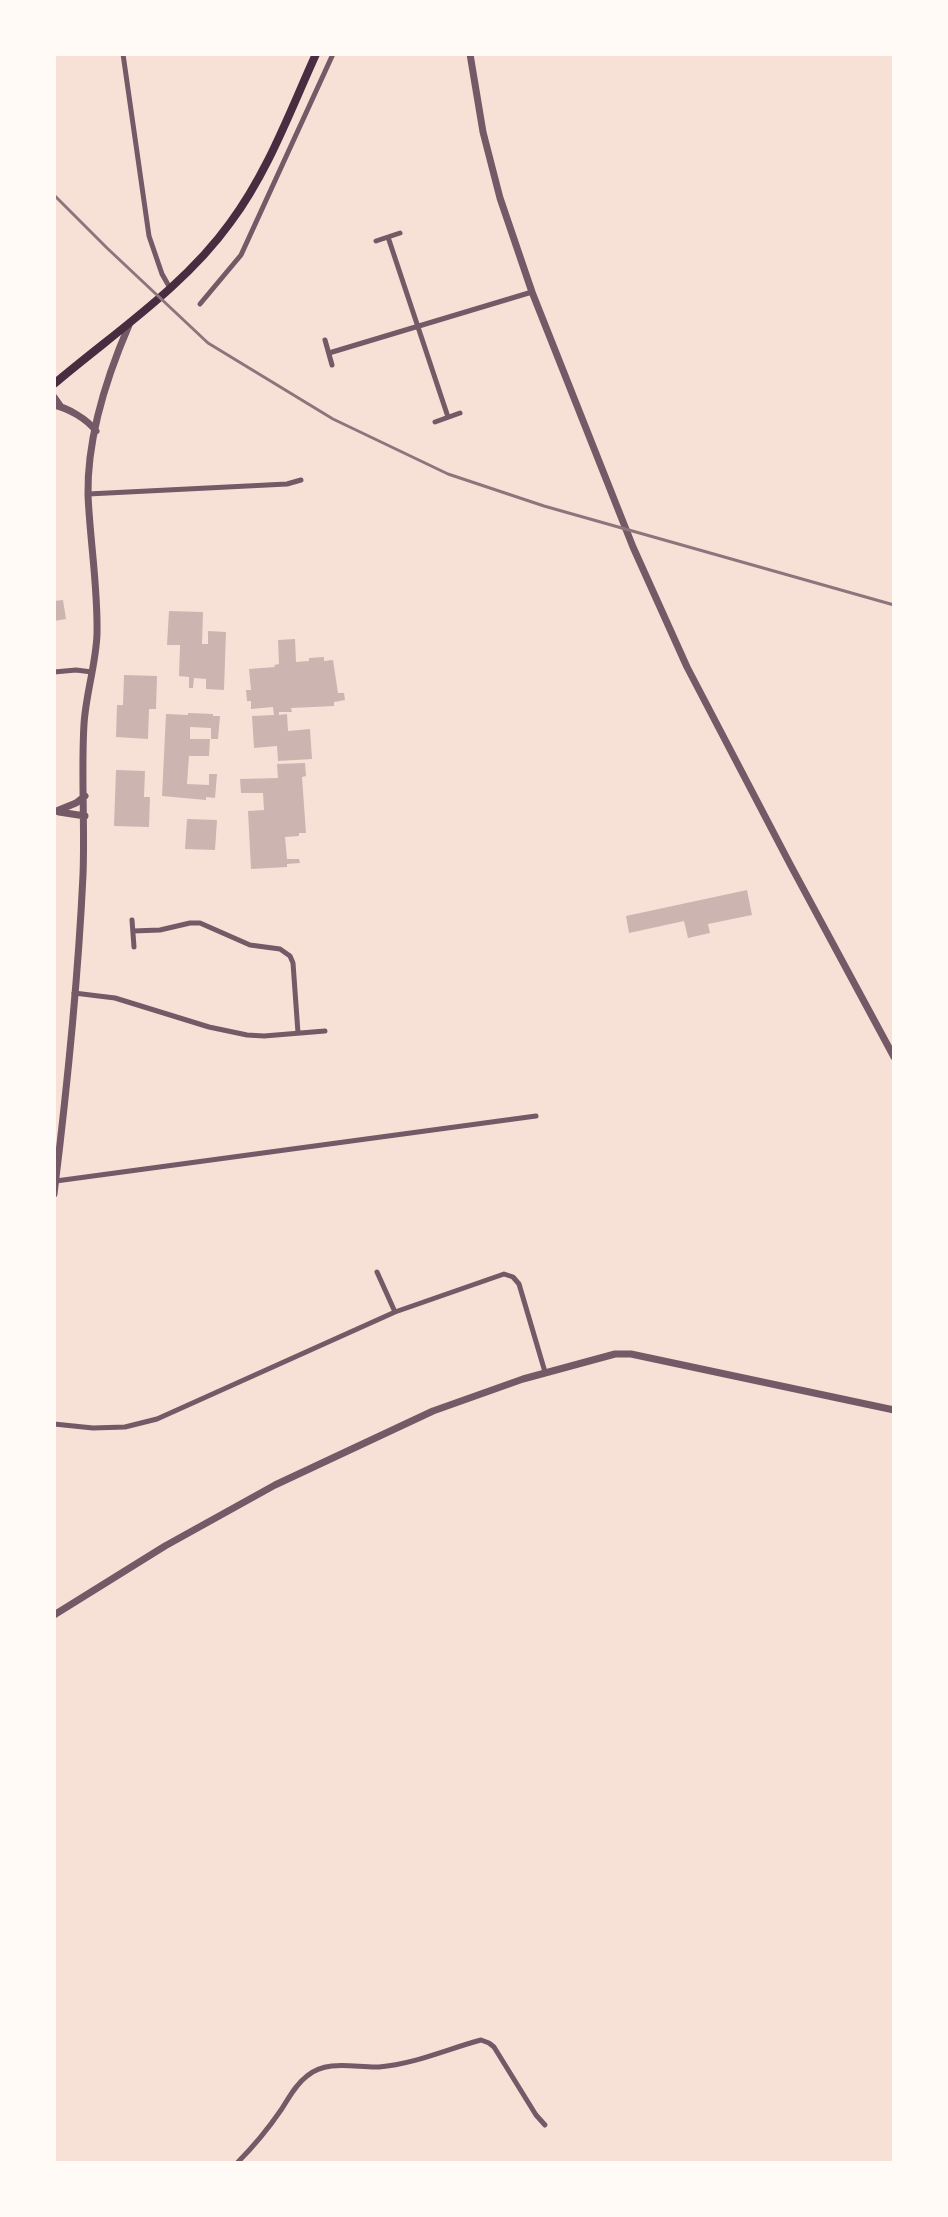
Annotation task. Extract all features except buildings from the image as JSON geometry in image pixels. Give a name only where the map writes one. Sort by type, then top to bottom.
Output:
[{"type":"main road","points":[[54,384],[168,290],[219,238],[243,206],[263,170],[316,54]]},
{"type":"street","points":[[123,54],[149,236],[168,290]]},
{"type":"street","points":[[200,304],[241,255],[333,54]]},
{"type":"street","points":[[470,54],[500,198],[532,292],[652,591],[687,667],[894,1057]]},
{"type":"street","points":[[263,170],[277,175]]},
{"type":"street","points":[[376,241],[400,233]]},
{"type":"street","points":[[388,237],[448,417]]},
{"type":"street","points":[[329,353],[532,292]]},
{"type":"street","points":[[54,1194],[81,909],[85,816],[84,724],[96,651],[95,571],[88,494],[96,431],[114,362],[130,322]]},
{"type":"street","points":[[325,340],[332,365]]},
{"type":"street","points":[[54,397],[58,406],[87,422],[96,431]]},
{"type":"street","points":[[435,422],[460,413]]},
{"type":"street","points":[[88,494],[287,484],[301,480]]},
{"type":"street","points":[[54,672],[92,672]]},
{"type":"street","points":[[54,812],[71,806],[85,796]]},
{"type":"street","points":[[54,812],[85,816]]},
{"type":"street","points":[[132,920],[134,947]]},
{"type":"street","points":[[133,931],[160,930],[195,923],[250,945],[283,950],[293,963],[298,1033]]},
{"type":"street","points":[[74,993],[115,998],[236,1033],[264,1036],[325,1031]]},
{"type":"street","points":[[56,1181],[536,1116]]},
{"type":"street","points":[[377,1272],[395,1312]]},
{"type":"street","points":[[54,1424],[125,1427],[157,1419],[395,1312],[504,1274],[513,1277],[519,1284],[545,1372]]},
{"type":"street","points":[[54,1615],[165,1546],[275,1485],[433,1411],[545,1372],[615,1354],[631,1354],[894,1410]]},
{"type":"street","points":[[237,2163],[309,2073],[330,2066],[380,2067],[407,2062],[481,2040],[494,2047],[545,2125]]},
{"type":"railway","points":[[54,195],[208,343],[333,419],[448,474],[544,506],[894,605]]}]
